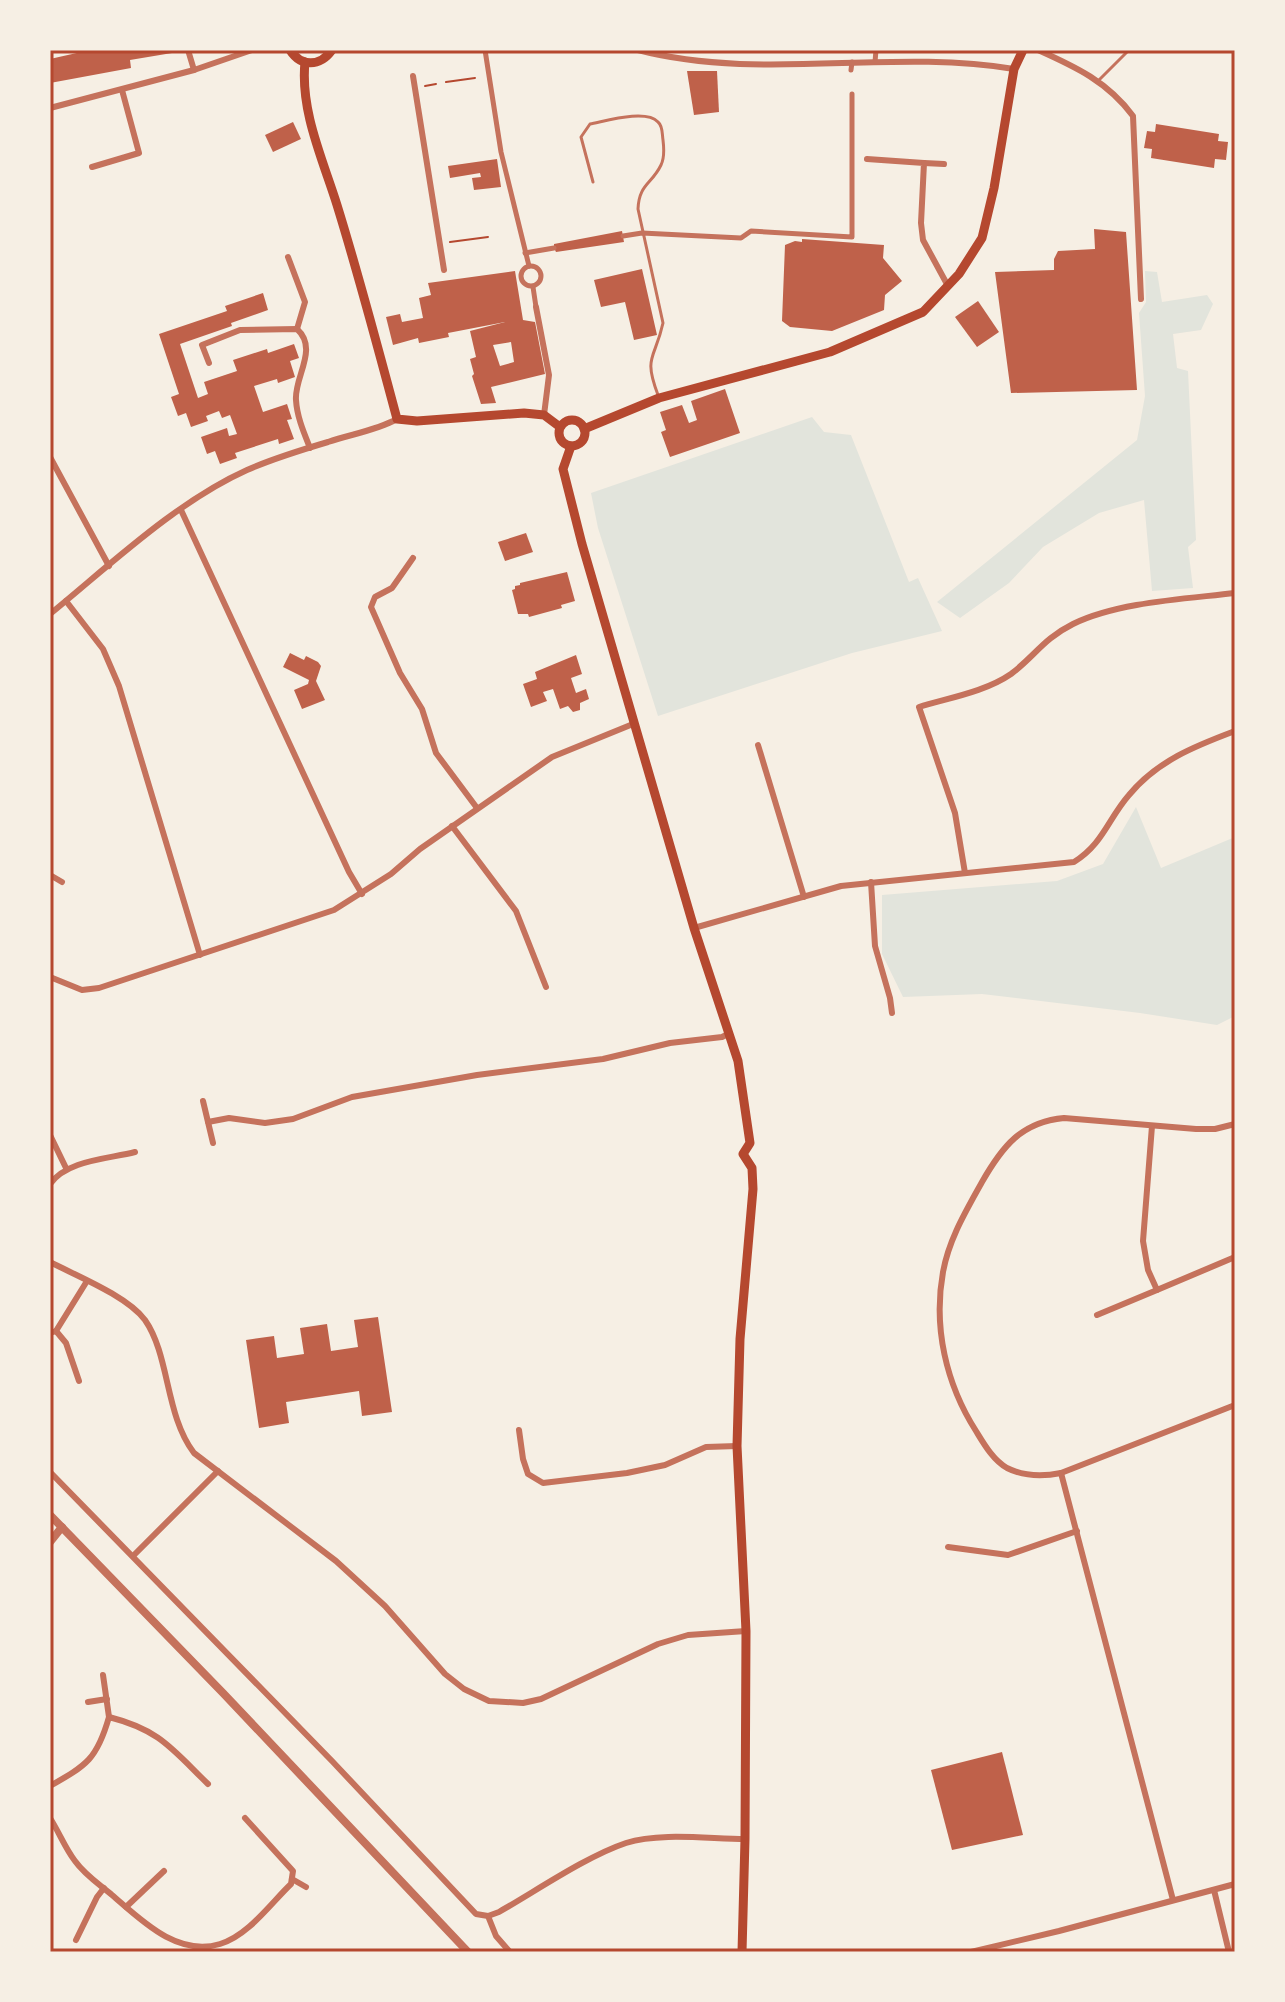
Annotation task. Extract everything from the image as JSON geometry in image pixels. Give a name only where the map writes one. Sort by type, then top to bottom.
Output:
[{"type":"main road","points":[[290,50],[305,62],[319,62],[332,50]]},
{"type":"main road","points":[[584,429],[659,398],[830,352],[923,312],[972,257],[982,238],[994,188],[1014,69],[1023,50]]},
{"type":"main road","points":[[305,62],[303,79],[320,157],[337,205],[397,419],[417,421],[524,413],[544,415],[560,427]]},
{"type":"main road","points":[[571,446],[560,438],[560,427],[572,420],[584,429]]},
{"type":"main road","points":[[584,429],[580,442],[571,446],[563,469],[633,724],[739,1069],[750,1143],[743,1154],[752,1168],[753,1189],[740,1339],[737,1446],[746,1631],[742,1952]]},
{"type":"street","points":[[188,50],[194,70]]},
{"type":"street","points":[[50,108],[194,70],[252,50]]},
{"type":"street","points":[[485,50],[501,152],[529,266]]},
{"type":"street","points":[[638,50],[688,61],[723,64],[852,66],[875,62],[934,62],[1014,69]]},
{"type":"street","points":[[875,62],[876,50]]},
{"type":"street","points":[[1038,50],[1099,80],[1118,96],[1133,116],[1141,299]]},
{"type":"street","points":[[413,76],[444,270]]},
{"type":"street","points":[[92,167],[139,153],[122,90]]},
{"type":"street","points":[[623,236],[642,233],[741,238],[751,231],[852,237],[852,94]]},
{"type":"street","points":[[867,159],[944,164]]},
{"type":"street","points":[[924,163],[923,240],[948,286]]},
{"type":"street","points":[[525,253],[554,248]]},
{"type":"street","points":[[288,257],[305,302],[297,329]]},
{"type":"street","points":[[524,267],[539,270],[541,278],[533,287],[522,282],[524,267]]},
{"type":"street","points":[[533,287],[549,375],[544,415]]},
{"type":"street","points":[[209,363],[202,345],[240,330],[297,329],[302,334],[306,349],[295,397],[310,448]]},
{"type":"street","points":[[50,614],[181,510],[247,470],[384,426],[397,419]]},
{"type":"street","points":[[50,457],[109,566]]},
{"type":"street","points":[[181,510],[362,894]]},
{"type":"street","points":[[413,558],[392,588],[375,597],[371,607],[400,673],[422,709],[436,753],[477,808]]},
{"type":"street","points":[[965,873],[955,813],[919,707],[995,684],[1012,673],[1048,637],[1103,613],[1235,593]]},
{"type":"street","points":[[66,601],[103,649],[119,686],[200,955]]},
{"type":"street","points":[[50,977],[67,986],[90,989],[334,910],[362,894],[452,826],[552,757],[633,724]]},
{"type":"street","points":[[694,928],[841,886],[1074,862],[1090,852],[1127,797],[1147,774],[1173,757],[1235,731]]},
{"type":"street","points":[[758,745],[804,897]]},
{"type":"street","points":[[452,826],[516,911],[546,987]]},
{"type":"street","points":[[50,875],[62,882]]},
{"type":"street","points":[[871,882],[875,946],[892,1013]]},
{"type":"street","points":[[208,1122],[229,1118],[265,1123],[293,1119],[352,1097],[477,1075],[603,1059],[670,1043],[728,1034]]},
{"type":"street","points":[[203,1101],[213,1143]]},
{"type":"street","points":[[1235,1124],[1215,1129],[1064,1118],[1032,1125],[1003,1149],[959,1224],[943,1271],[941,1305],[947,1372],[954,1391],[987,1449],[1005,1467],[1022,1474],[1043,1477],[1061,1473],[1235,1405]]},
{"type":"street","points":[[1152,1126],[1143,1241],[1148,1270],[1157,1290]]},
{"type":"street","points":[[50,1135],[66,1168]]},
{"type":"street","points":[[50,1184],[66,1168],[135,1152]]},
{"type":"street","points":[[1097,1315],[1235,1257]]},
{"type":"street","points":[[50,1262],[130,1306],[144,1319],[152,1332],[184,1439],[194,1453],[361,1582],[445,1674],[464,1689],[489,1701],[523,1703],[541,1699],[658,1644],[688,1635],[746,1631]]},
{"type":"street","points":[[79,1381],[66,1343],[53,1332],[87,1281]]},
{"type":"street","points":[[519,1430],[528,1474],[543,1483],[627,1473],[665,1465],[706,1447],[737,1446]]},
{"type":"street","points":[[133,1556],[218,1471]]},
{"type":"street","points":[[50,1472],[476,1914],[488,1916],[628,1843],[653,1839],[745,1839]]},
{"type":"street","points":[[1061,1473],[1173,1900]]},
{"type":"street","points":[[50,1515],[468,1952]]},
{"type":"street","points":[[50,1542],[62,1527]]},
{"type":"street","points":[[948,1547],[1008,1555],[1077,1531]]},
{"type":"street","points":[[50,1786],[79,1769],[94,1755],[109,1717],[103,1675]]},
{"type":"street","points":[[88,1702],[107,1699]]},
{"type":"street","points":[[109,1717],[136,1724],[158,1735],[208,1784]]},
{"type":"street","points":[[51,1822],[74,1860],[145,1925],[201,1949],[221,1944],[241,1932],[291,1884],[293,1871],[245,1818]]},
{"type":"street","points":[[126,1907],[164,1871]]},
{"type":"street","points":[[292,1879],[306,1887]]},
{"type":"street","points":[[971,1952],[1235,1884]]},
{"type":"street","points":[[76,1940],[104,1888]]},
{"type":"street","points":[[1214,1890],[1229,1952]]},
{"type":"street","points":[[488,1916],[496,1936],[510,1952]]},
{"type":"lane","points":[[1099,80],[1129,50]]},
{"type":"lane","points":[[593,182],[581,137],[590,124],[647,116],[657,120],[661,125],[665,151],[661,164],[638,197],[642,233],[663,323],[649,358],[651,377],[659,398]]},
{"type":"path","points":[[446,82],[475,78]]},
{"type":"path","points":[[416,88],[436,84]]},
{"type":"path","points":[[440,244],[488,237]]},
{"type":"shaded area","points":[[1145,271],[1157,272],[1162,302],[1207,295],[1213,304],[1201,330],[1173,334],[1177,368],[1188,371],[1196,540],[1188,547],[1193,588],[1152,591],[1144,500],[1099,513],[1043,547],[1009,583],[960,618],[937,602],[1137,440],[1145,396],[1139,313],[1146,302]]},
{"type":"shaded area","points":[[812,417],[824,432],[851,435],[909,582],[918,578],[942,631],[852,653],[658,716],[598,528],[591,493]]},
{"type":"shaded area","points":[[1136,807],[1161,868],[1235,837],[1235,1016],[1217,1025],[982,994],[903,997],[882,954],[882,895],[1057,881],[1103,864]]},
{"type":"building","points":[[90,50],[178,52],[130,60],[131,68],[50,83],[50,59]]},
{"type":"building","points":[[687,71],[717,71],[719,112],[694,115]]},
{"type":"building","points":[[293,122],[301,139],[273,152],[265,135]]},
{"type":"building","points":[[1156,124],[1219,134],[1218,141],[1228,142],[1226,160],[1215,159],[1214,168],[1151,158],[1152,149],[1144,148],[1147,131],[1155,132]]},
{"type":"building","points":[[497,159],[501,187],[474,190],[472,178],[481,177],[480,173],[450,178],[448,166]]},
{"type":"building","points":[[1094,229],[1126,232],[1137,390],[1011,393],[995,272],[1054,270],[1058,251],[1095,249]]},
{"type":"building","points":[[622,231],[624,242],[556,252],[554,248],[554,244]]},
{"type":"building","points":[[802,239],[884,245],[883,258],[902,281],[885,295],[884,310],[832,331],[790,327],[782,321],[785,245],[802,242]]},
{"type":"building","points":[[642,269],[657,335],[634,340],[625,302],[601,307],[594,280]]},
{"type":"building","points":[[515,271],[523,320],[535,322],[545,374],[491,387],[496,403],[481,404],[472,376],[470,359],[476,357],[470,331],[505,322],[448,333],[449,337],[419,343],[418,338],[393,345],[386,317],[400,314],[402,322],[423,318],[419,298],[431,295],[428,283]],"holes":[[[511,342],[514,362],[500,366],[493,345]]]},
{"type":"building","points":[[263,293],[268,310],[180,344],[198,398],[208,394],[204,382],[237,371],[233,360],[294,344],[299,358],[290,361],[295,377],[254,386],[263,412],[287,404],[292,419],[287,420],[294,439],[279,444],[278,439],[235,453],[237,458],[220,464],[215,451],[207,454],[201,437],[227,428],[229,436],[237,434],[230,415],[222,418],[219,411],[206,416],[208,421],[191,427],[186,413],[178,416],[171,397],[179,394],[159,334],[227,311],[225,306]]},
{"type":"building","points":[[978,301],[999,332],[977,347],[955,317]]},
{"type":"building","points":[[725,389],[740,433],[670,457],[661,432],[666,430],[660,412],[682,405],[689,423],[697,420],[691,401]]},
{"type":"building","points":[[526,533],[533,552],[505,561],[498,542]]},
{"type":"building","points":[[567,572],[575,601],[529,617],[528,614],[518,614],[512,590],[515,586]]},
{"type":"building","points":[[290,653],[304,660],[306,656],[321,666],[316,681],[325,700],[302,709],[294,690],[308,684],[309,680],[283,667]]},
{"type":"building","points":[[576,655],[582,674],[571,678],[576,693],[586,689],[589,699],[580,703],[580,710],[573,712],[568,706],[560,709],[553,689],[543,692],[547,701],[531,707],[523,684],[537,679],[535,672]]},
{"type":"building","points":[[378,1317],[392,1412],[362,1416],[359,1391],[286,1402],[289,1423],[259,1428],[246,1340],[274,1336],[277,1358],[304,1354],[300,1328],[327,1324],[331,1351],[358,1347],[354,1320]]},
{"type":"building","points":[[1002,1752],[1023,1835],[952,1850],[931,1770]]}]
